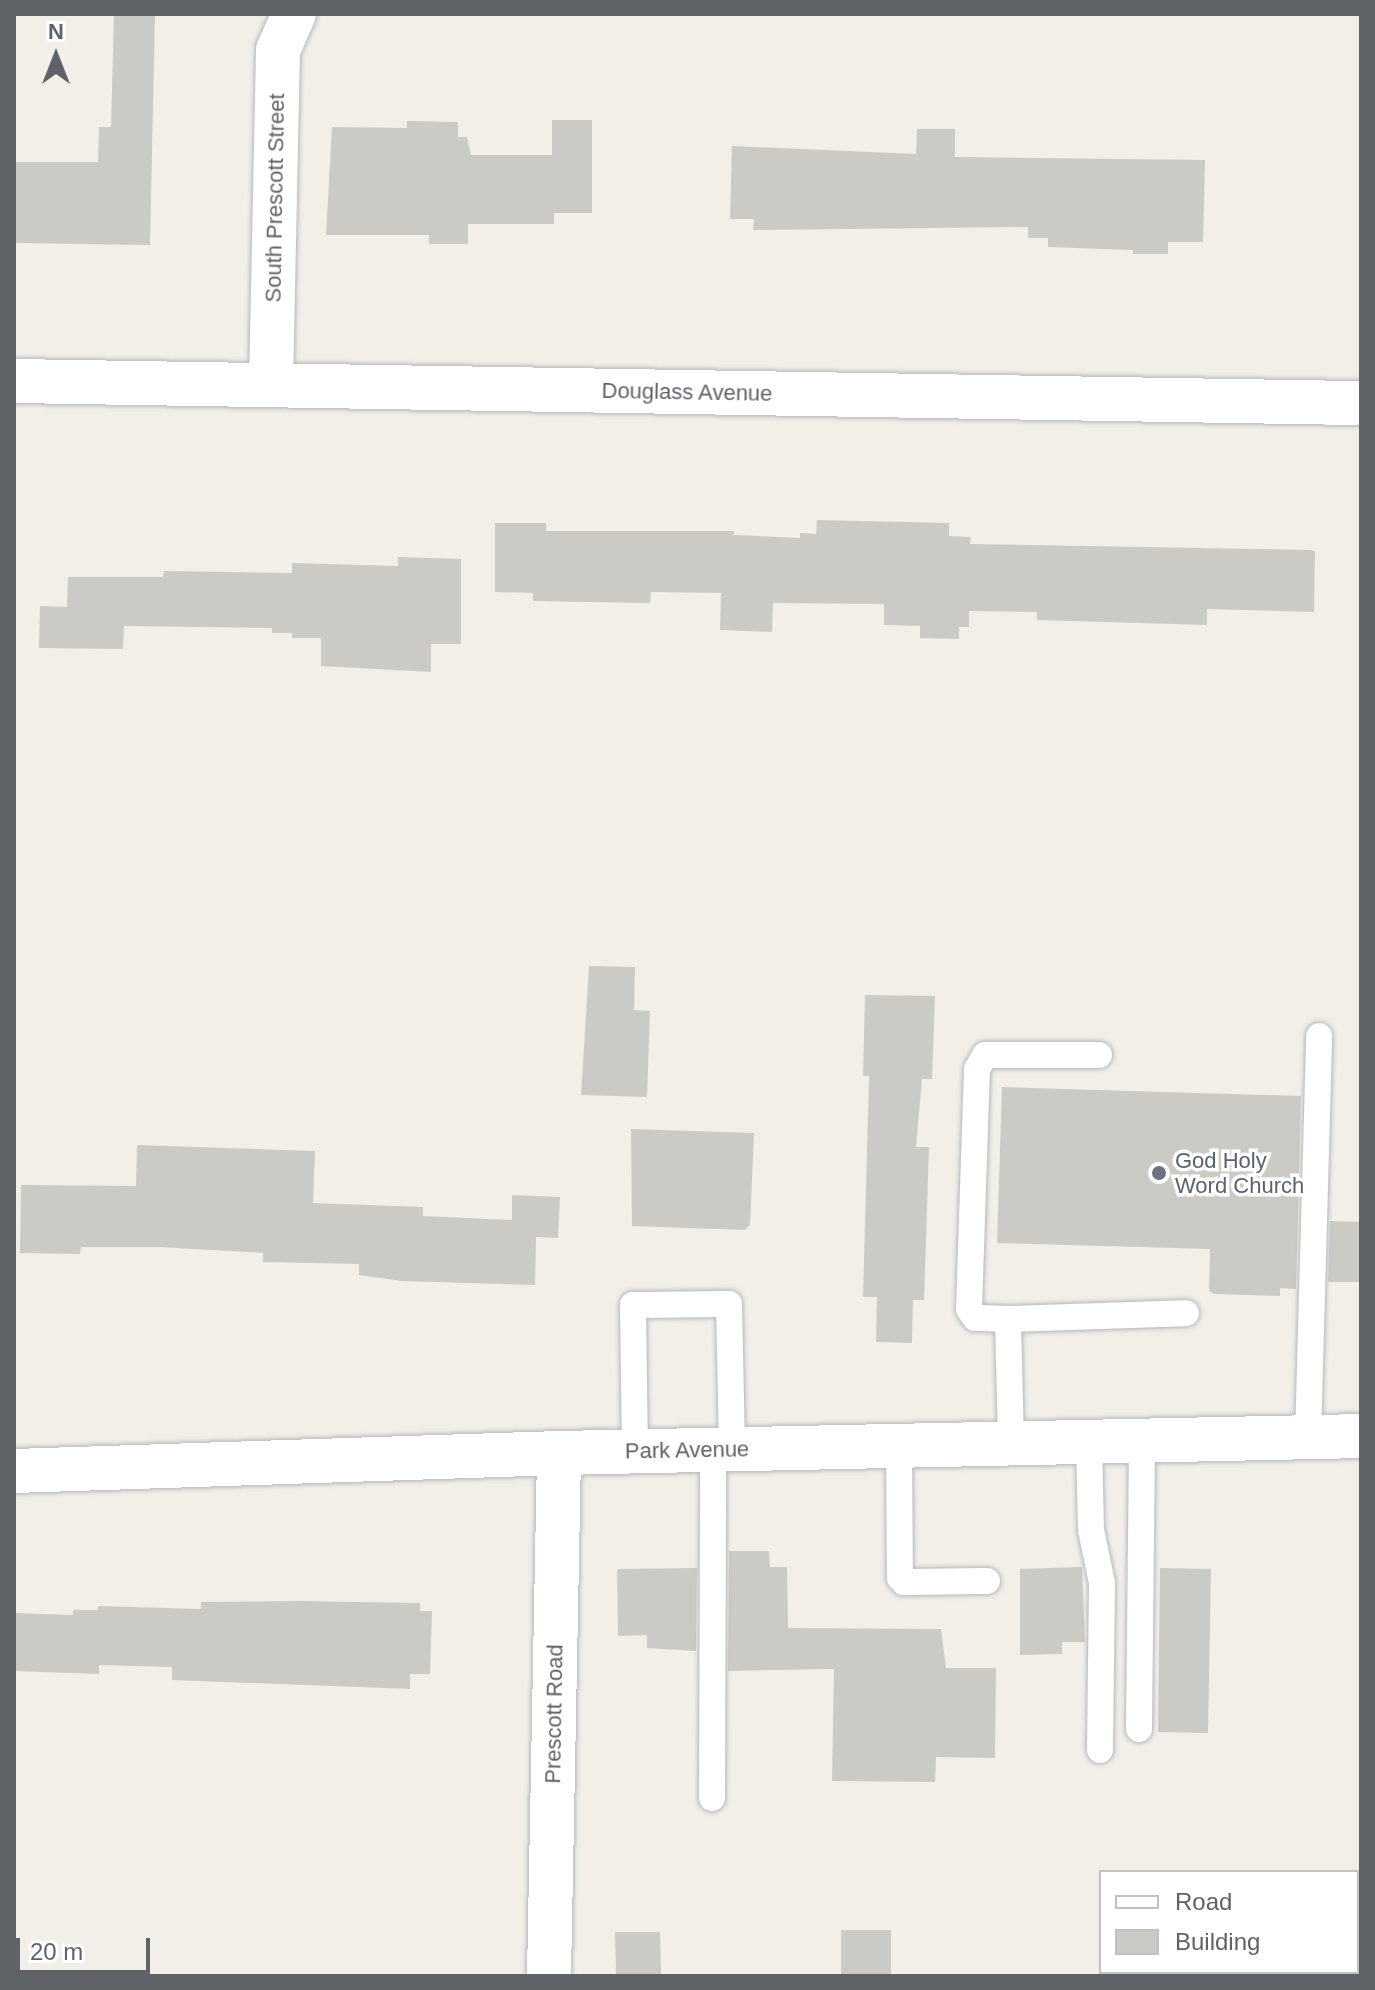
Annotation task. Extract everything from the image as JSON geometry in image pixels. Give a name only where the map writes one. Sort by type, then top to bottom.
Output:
[{"type":"street","name":"South Prescott Street","points":[[271,385],[278,50],[294,14]]},
{"type":"street","name":"Douglass Avenue","points":[[14,381],[1361,403]]},
{"type":"street","name":"Park Avenue","points":[[14,1471],[635,1451],[1361,1436]]},
{"type":"street","name":"Prescott Road","points":[[549,1976],[559,1453]]},
{"type":"lane","points":[[1308,1437],[1319,1036]]},
{"type":"lane","points":[[1099,1055],[985,1055],[977,1069],[969,1309],[975,1318],[1008,1319],[1186,1313]]},
{"type":"lane","points":[[635,1451],[633,1305],[729,1304],[712,1798]]},
{"type":"lane","points":[[1008,1319],[1011,1443]]},
{"type":"lane","points":[[1139,1729],[1142,1440]]},
{"type":"lane","points":[[1089,1442],[1091,1530],[1102,1583],[1100,1750]]},
{"type":"lane","points":[[899,1446],[900,1578],[904,1582],[987,1581]]},
{"type":"building","points":[[114,14],[155,14],[150,245],[14,243],[14,162],[98,162],[99,127],[111,127]]},
{"type":"building","points":[[552,120],[592,120],[592,213],[554,213],[554,224],[468,224],[468,244],[429,244],[429,235],[326,235],[332,127],[407,128],[407,121],[458,122],[458,137],[467,137],[471,155],[552,155]]},
{"type":"building","points":[[917,129],[955,129],[955,157],[1205,160],[1203,242],[1168,242],[1168,254],[1133,254],[1133,250],[1048,247],[1048,238],[1028,238],[1028,227],[753,230],[754,219],[730,219],[732,146],[916,154]]},
{"type":"building","points":[[817,520],[949,523],[949,536],[971,537],[970,544],[1311,550],[1315,551],[1314,612],[1207,609],[1207,625],[1037,620],[1037,612],[969,611],[969,627],[959,627],[959,639],[920,638],[920,626],[884,625],[884,604],[773,603],[772,632],[720,630],[721,593],[651,592],[650,603],[533,601],[533,593],[495,592],[495,523],[546,523],[546,531],[734,531],[734,535],[800,538],[800,533],[816,534]]},
{"type":"building","points":[[398,557],[461,559],[461,644],[431,644],[431,672],[321,666],[321,638],[292,638],[292,633],[272,633],[272,628],[124,626],[123,649],[39,648],[40,606],[67,607],[68,577],[163,577],[164,571],[292,573],[292,563],[398,566]]},
{"type":"building","points":[[589,966],[635,967],[634,1010],[650,1011],[647,1097],[581,1095]]},
{"type":"building","points":[[865,995],[935,996],[932,1079],[922,1079],[916,1147],[929,1147],[924,1300],[913,1300],[912,1343],[876,1342],[877,1297],[863,1297],[869,1076],[863,1076]]},
{"type":"building","points":[[1002,1087],[1301,1096],[1296,1289],[1280,1288],[1280,1296],[1214,1294],[1209,1291],[1210,1249],[997,1243]]},
{"type":"building","points":[[631,1129],[754,1133],[750,1225],[745,1230],[632,1226]]},
{"type":"building","points":[[137,1145],[315,1151],[313,1203],[423,1207],[423,1216],[512,1220],[512,1195],[560,1197],[558,1238],[536,1237],[535,1285],[402,1281],[359,1275],[359,1264],[263,1262],[263,1253],[159,1247],[81,1247],[80,1254],[20,1253],[21,1185],[136,1186]]},
{"type":"building","points":[[1330,1221],[1361,1222],[1361,1282],[1328,1282]]},
{"type":"building","points":[[729,1551],[769,1551],[770,1567],[787,1567],[788,1628],[941,1629],[946,1668],[996,1668],[995,1758],[936,1757],[935,1782],[832,1781],[834,1669],[728,1671]]},
{"type":"building","points":[[1082,1567],[1085,1642],[1062,1642],[1062,1654],[1020,1655],[1020,1569]]},
{"type":"building","points":[[697,1568],[696,1651],[647,1648],[647,1635],[618,1636],[617,1569]]},
{"type":"building","points":[[1160,1568],[1211,1569],[1208,1733],[1158,1732]]},
{"type":"building","points":[[201,1602],[420,1603],[420,1611],[432,1611],[430,1674],[410,1674],[410,1689],[172,1680],[172,1667],[99,1665],[99,1674],[14,1671],[14,1613],[73,1615],[73,1610],[98,1610],[98,1606],[201,1609]]},
{"type":"building","points":[[841,1930],[891,1930],[891,1976],[841,1976]]},
{"type":"building","points":[[615,1932],[660,1932],[661,1976],[616,1976]]},
{"type":"place","name":"God Holy Word Church","points":[[1159,1173]]}]
